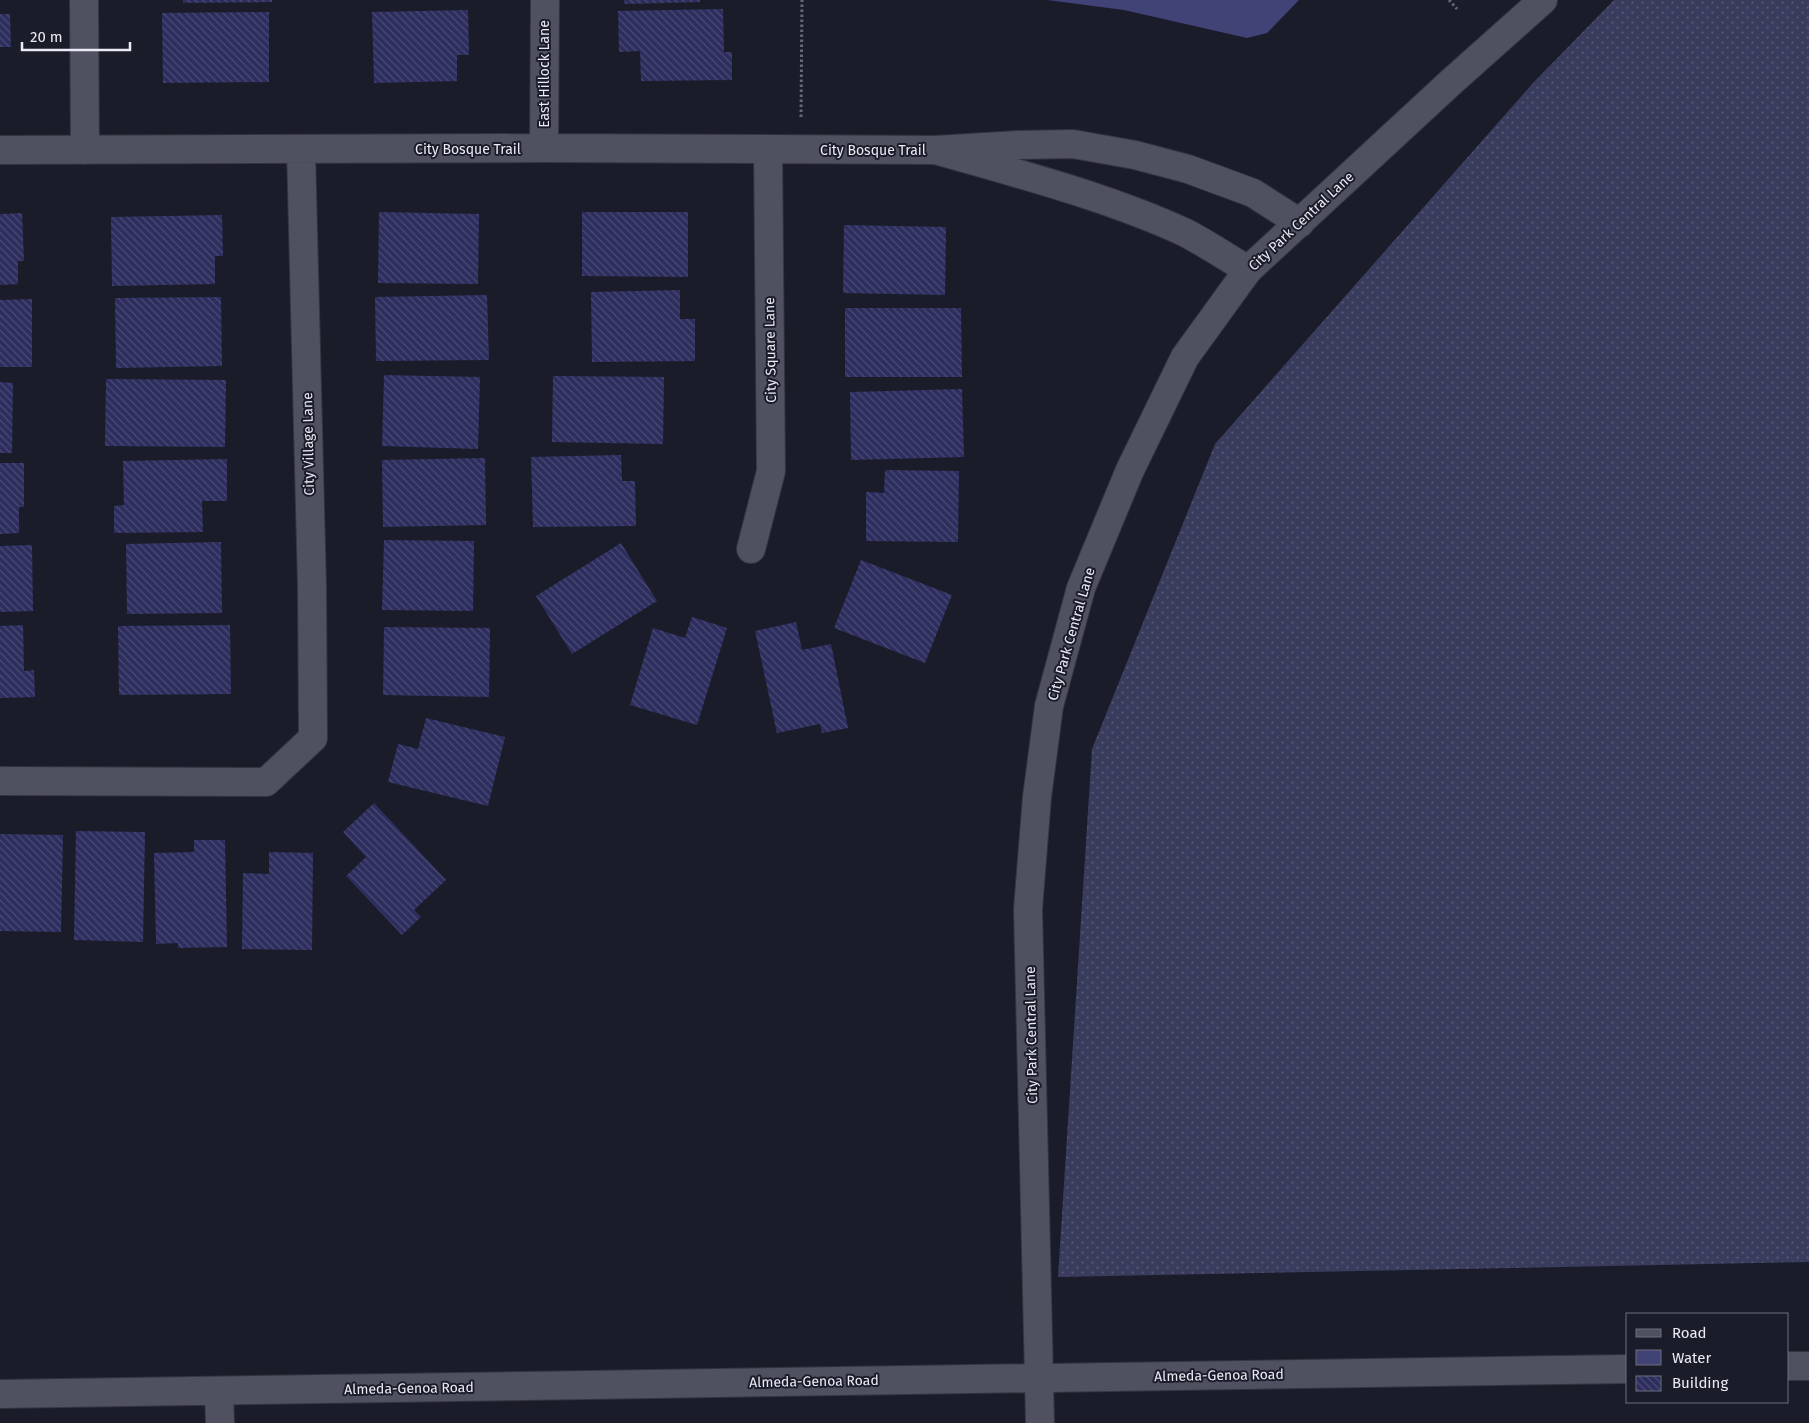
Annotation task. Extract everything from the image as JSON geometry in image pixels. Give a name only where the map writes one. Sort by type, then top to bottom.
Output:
[{"type":"street","points":[[84,0],[85,150]]},
{"type":"street","name":"East Hillock Lane","points":[[544,148],[545,0]]},
{"type":"street","name":"City Park Central Lane","points":[[1040,1423],[1028,909],[1037,797],[1049,706],[1081,588],[1130,470],[1185,356],[1248,270],[1450,82],[1543,0]]},
{"type":"street","points":[[936,150],[1073,144],[1135,155],[1188,169],[1253,193],[1300,223]]},
{"type":"street","name":"City Bosque Trail","points":[[0,150],[544,148],[936,150]]},
{"type":"street","name":"City Square Lane","points":[[750,549],[771,472],[768,149]]},
{"type":"street","name":"City Village Lane","points":[[0,780],[266,782],[313,738],[312,587],[301,150]]},
{"type":"street","points":[[936,150],[1044,181],[1137,214],[1187,234],[1248,270]]},
{"type":"street","points":[[1789,1366],[1809,1366]]},
{"type":"street","name":"Almeda-Genoa Road","points":[[0,1394],[1626,1369]]},
{"type":"street","points":[[219,1391],[220,1423]]},
{"type":"path","points":[[800,150],[802,0]]},
{"type":"path","points":[[1450,0],[1457,9]]},
{"type":"shaded area","points":[[1614,0],[1809,0],[1809,1262],[1058,1277],[1092,749],[1215,444],[1533,83]]},
{"type":"water","points":[[1047,0],[1299,0],[1267,33],[1247,38],[1124,10]]},
{"type":"building","points":[[183,0],[272,0],[272,2],[183,3]]},
{"type":"building","points":[[624,0],[700,0],[700,2],[625,4]]},
{"type":"building","points":[[723,9],[724,52],[732,52],[732,80],[641,81],[640,51],[619,52],[618,11]]},
{"type":"building","points":[[468,10],[469,55],[457,55],[457,81],[374,83],[372,12]]},
{"type":"building","points":[[269,12],[269,82],[163,83],[162,13]]},
{"type":"building","points":[[0,14],[10,14],[11,47],[0,47]]},
{"type":"building","points":[[379,212],[479,214],[478,284],[378,283]]},
{"type":"building","points":[[582,212],[688,212],[688,277],[582,276]]},
{"type":"building","points":[[22,213],[24,261],[18,261],[18,284],[0,285],[0,214]]},
{"type":"building","points":[[222,215],[223,256],[215,256],[215,284],[112,286],[111,217]]},
{"type":"building","points":[[844,225],[946,227],[945,295],[843,293]]},
{"type":"building","points":[[680,290],[680,319],[695,319],[695,361],[592,362],[591,292]]},
{"type":"building","points":[[487,295],[489,360],[376,361],[375,297]]},
{"type":"building","points":[[221,297],[222,366],[116,368],[115,298]]},
{"type":"building","points":[[32,299],[32,367],[0,367],[0,300]]},
{"type":"building","points":[[845,308],[961,308],[962,377],[845,377]]},
{"type":"building","points":[[384,375],[480,377],[478,449],[382,446]]},
{"type":"building","points":[[553,376],[664,377],[663,444],[552,442]]},
{"type":"building","points":[[106,379],[226,380],[225,447],[105,446]]},
{"type":"building","points":[[0,382],[13,383],[12,453],[0,453]]},
{"type":"building","points":[[962,389],[964,457],[851,460],[850,392]]},
{"type":"building","points":[[621,455],[622,481],[635,481],[636,526],[533,527],[531,457]]},
{"type":"building","points":[[485,458],[486,525],[383,527],[382,460]]},
{"type":"building","points":[[227,459],[227,501],[202,501],[203,532],[114,533],[114,506],[124,505],[123,461]]},
{"type":"building","points":[[0,463],[24,463],[24,507],[19,507],[19,533],[0,534]]},
{"type":"building","points":[[885,470],[959,471],[958,542],[866,541],[866,492],[884,493]]},
{"type":"building","points":[[384,540],[474,541],[473,611],[382,610]]},
{"type":"building","points":[[221,542],[222,613],[127,614],[126,544]]},
{"type":"building","points":[[621,543],[657,601],[572,654],[536,596]]},
{"type":"building","points":[[32,545],[33,611],[0,612],[0,546]]},
{"type":"building","points":[[861,560],[952,595],[925,663],[834,628]]},
{"type":"building","points":[[692,617],[727,628],[697,725],[630,705],[653,628],[685,638]]},
{"type":"building","points":[[796,622],[802,650],[831,644],[848,728],[822,733],[820,724],[777,733],[755,631]]},
{"type":"building","points":[[23,625],[24,671],[34,670],[35,697],[0,698],[0,626]]},
{"type":"building","points":[[230,625],[231,694],[119,695],[118,626]]},
{"type":"building","points":[[384,627],[490,628],[489,697],[383,695]]},
{"type":"building","points":[[426,718],[505,737],[488,806],[388,782],[398,744],[418,749]]},
{"type":"building","points":[[374,803],[446,880],[414,910],[421,917],[402,935],[346,876],[366,857],[343,832]]},
{"type":"building","points":[[76,831],[145,832],[143,942],[74,940]]},
{"type":"building","points":[[0,834],[63,835],[61,932],[0,931]]},
{"type":"building","points":[[194,840],[225,840],[227,947],[178,948],[178,943],[156,944],[154,853],[194,852]]},
{"type":"building","points":[[269,852],[313,853],[312,950],[242,949],[243,873],[269,874]]}]
